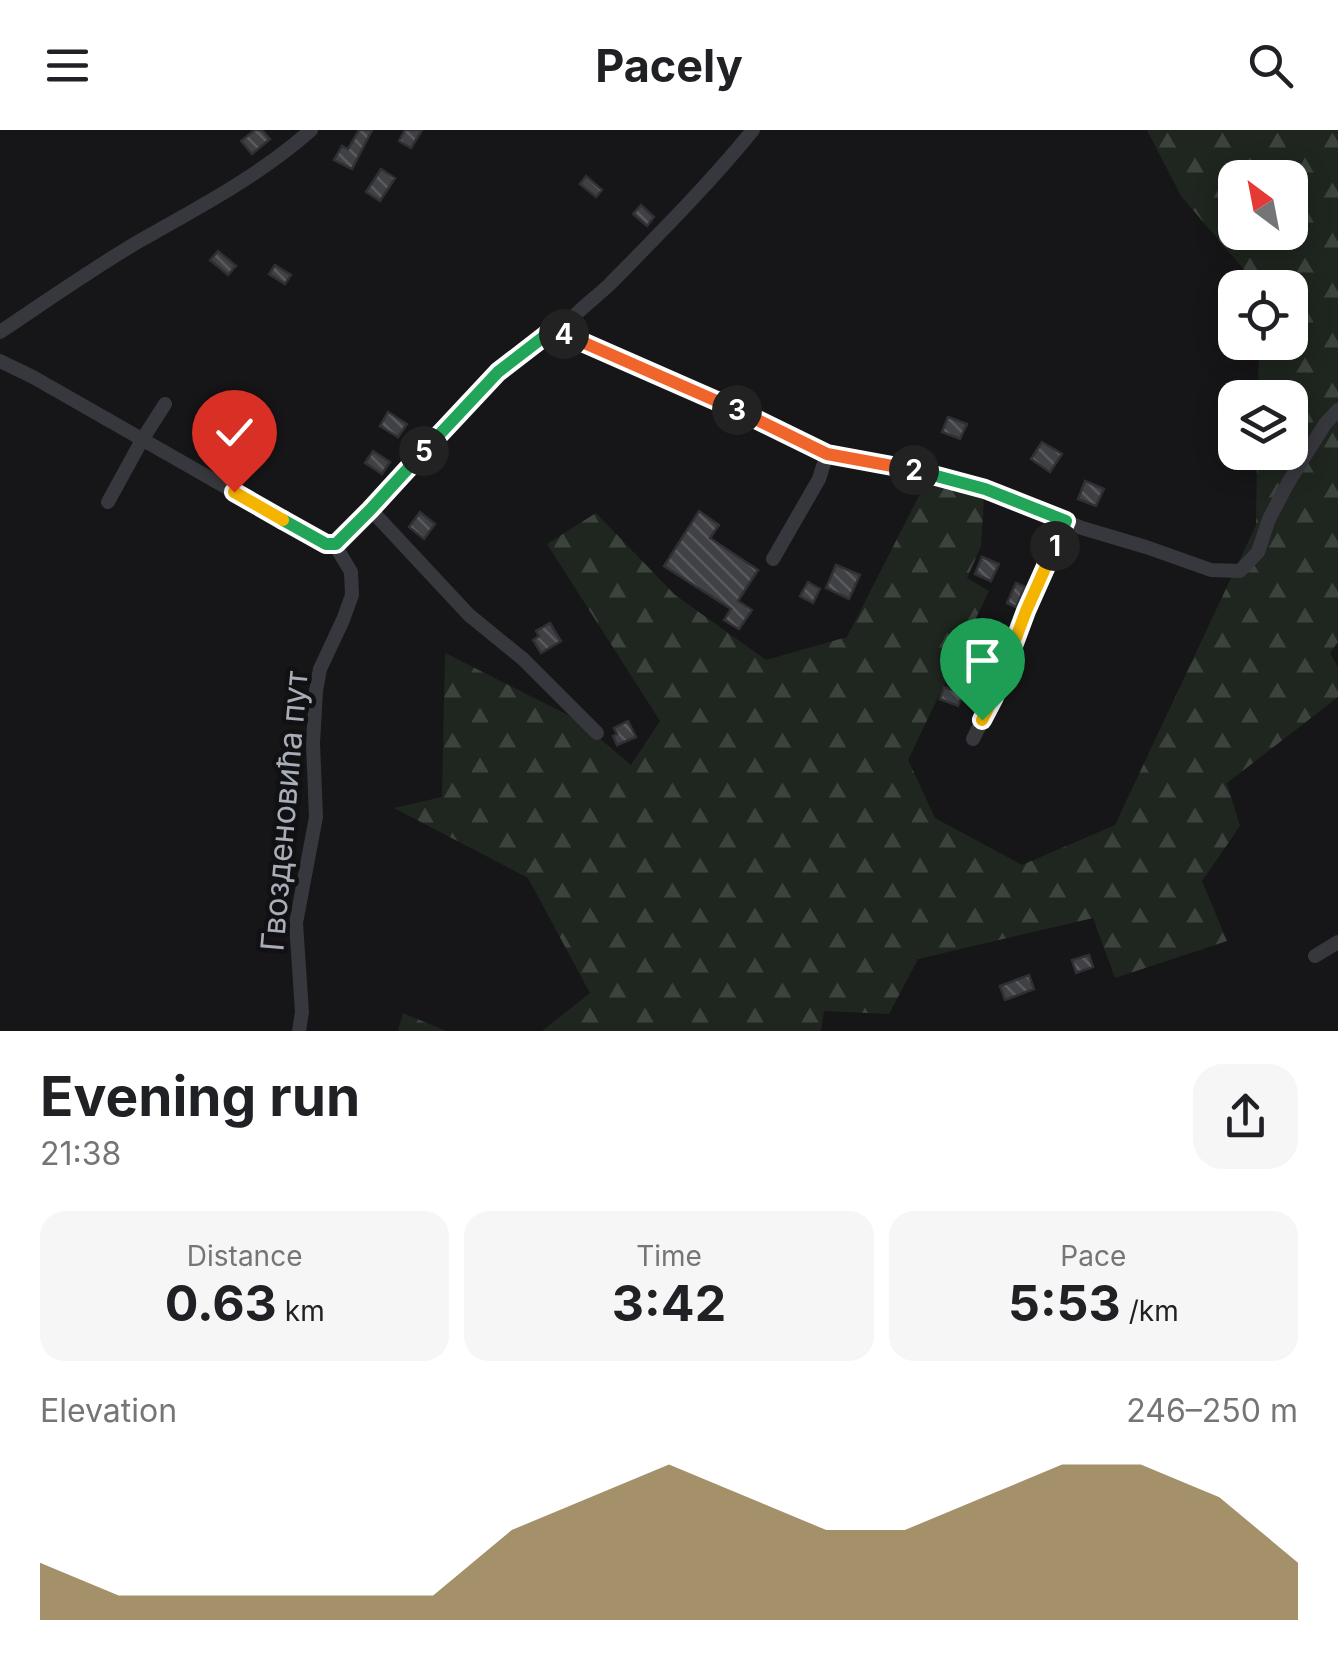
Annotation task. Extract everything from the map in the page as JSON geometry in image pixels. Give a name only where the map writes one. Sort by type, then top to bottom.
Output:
[{"type":"street","points":[[0,332],[136,243],[255,174],[311,130]]},
{"type":"street","points":[[0,361],[33,376],[326,544],[336,544],[498,372],[546,335],[559,332],[716,174],[753,130]]},
{"type":"street","points":[[559,332],[706,395],[827,454],[900,466],[985,489],[1082,528],[1211,570],[1240,570],[1258,552],[1268,519],[1288,482],[1338,410]]},
{"type":"street","points":[[108,502],[165,404]]},
{"type":"street","points":[[773,559],[820,479],[827,454]]},
{"type":"street","points":[[370,510],[470,615],[524,659],[597,733]]},
{"type":"street","points":[[973,739],[1066,521]]},
{"type":"street","name":"Гвозденовића пут","points":[[299,1031],[302,1012],[296,923],[316,818],[316,691],[320,669],[352,595],[350,572],[336,544]]},
{"type":"street","points":[[1315,956],[1338,942]]},
{"type":"green space","points":[[1147,130],[1338,130],[1338,642],[1330,653],[1338,667],[1338,697],[1227,783],[1240,826],[1202,881],[1227,941],[1115,978],[1093,918],[918,959],[889,1014],[824,1011],[821,1031],[542,1031],[590,993],[528,878],[394,808],[442,797],[445,653],[578,720],[631,765],[660,721],[547,544],[596,513],[675,595],[766,660],[847,637],[926,482],[984,498],[981,546],[967,578],[989,591],[908,760],[935,818],[1022,865],[1115,825],[1256,525],[1257,470],[1308,470],[1308,380],[1258,380],[1259,360],[1308,360],[1308,270],[1244,270],[1227,250],[1308,250],[1308,160],[1218,160],[1218,239],[1181,196]]},
{"type":"green space","points":[[403,1013],[446,1031],[398,1031]]},
{"type":"building","points":[[255,130],[262,130],[270,139],[252,154],[241,141]]},
{"type":"building","points":[[359,130],[372,130],[352,169],[334,160],[342,146],[348,149]]},
{"type":"building","points":[[405,130],[422,130],[411,148],[399,141]]},
{"type":"building","points":[[381,169],[395,178],[380,201],[366,192]]},
{"type":"building","points":[[586,176],[602,190],[596,197],[580,184]]},
{"type":"building","points":[[641,205],[654,217],[647,226],[633,214]]},
{"type":"building","points":[[218,251],[236,266],[228,275],[210,260]]},
{"type":"building","points":[[275,265],[291,275],[285,284],[269,274]]},
{"type":"building","points":[[388,412],[407,424],[398,437],[380,426]]},
{"type":"building","points":[[948,417],[967,424],[960,439],[942,432]]},
{"type":"building","points":[[1042,442],[1062,454],[1050,472],[1031,459]]},
{"type":"building","points":[[373,451],[390,462],[382,474],[365,463]]},
{"type":"building","points":[[1085,481],[1104,489],[1096,506],[1078,499]]},
{"type":"building","points":[[699,511],[719,525],[710,538],[758,570],[738,601],[752,610],[739,629],[724,620],[731,609],[664,566]]},
{"type":"building","points":[[420,512],[435,524],[424,539],[409,527]]},
{"type":"building","points":[[982,557],[999,564],[991,581],[975,574]]},
{"type":"building","points":[[836,565],[860,575],[849,599],[826,588]]},
{"type":"building","points":[[808,582],[820,589],[813,603],[800,596]]},
{"type":"building","points":[[1016,583],[1025,587],[1016,607],[1007,603]]},
{"type":"building","points":[[550,623],[561,641],[541,653],[533,640],[539,636],[536,631]]},
{"type":"building","points":[[944,687],[963,694],[958,706],[940,699]]},
{"type":"building","points":[[628,721],[636,737],[617,745],[614,728]]},
{"type":"building","points":[[1089,955],[1093,967],[1076,973],[1072,960]]},
{"type":"building","points":[[1029,975],[1034,989],[1005,1000],[1000,986]]},
{"type":"route","points":[[234,492],[329,546],[336,544],[498,372],[546,335],[559,332],[706,395],[827,454],[900,466],[985,489],[1066,521],[982,720]]}]
